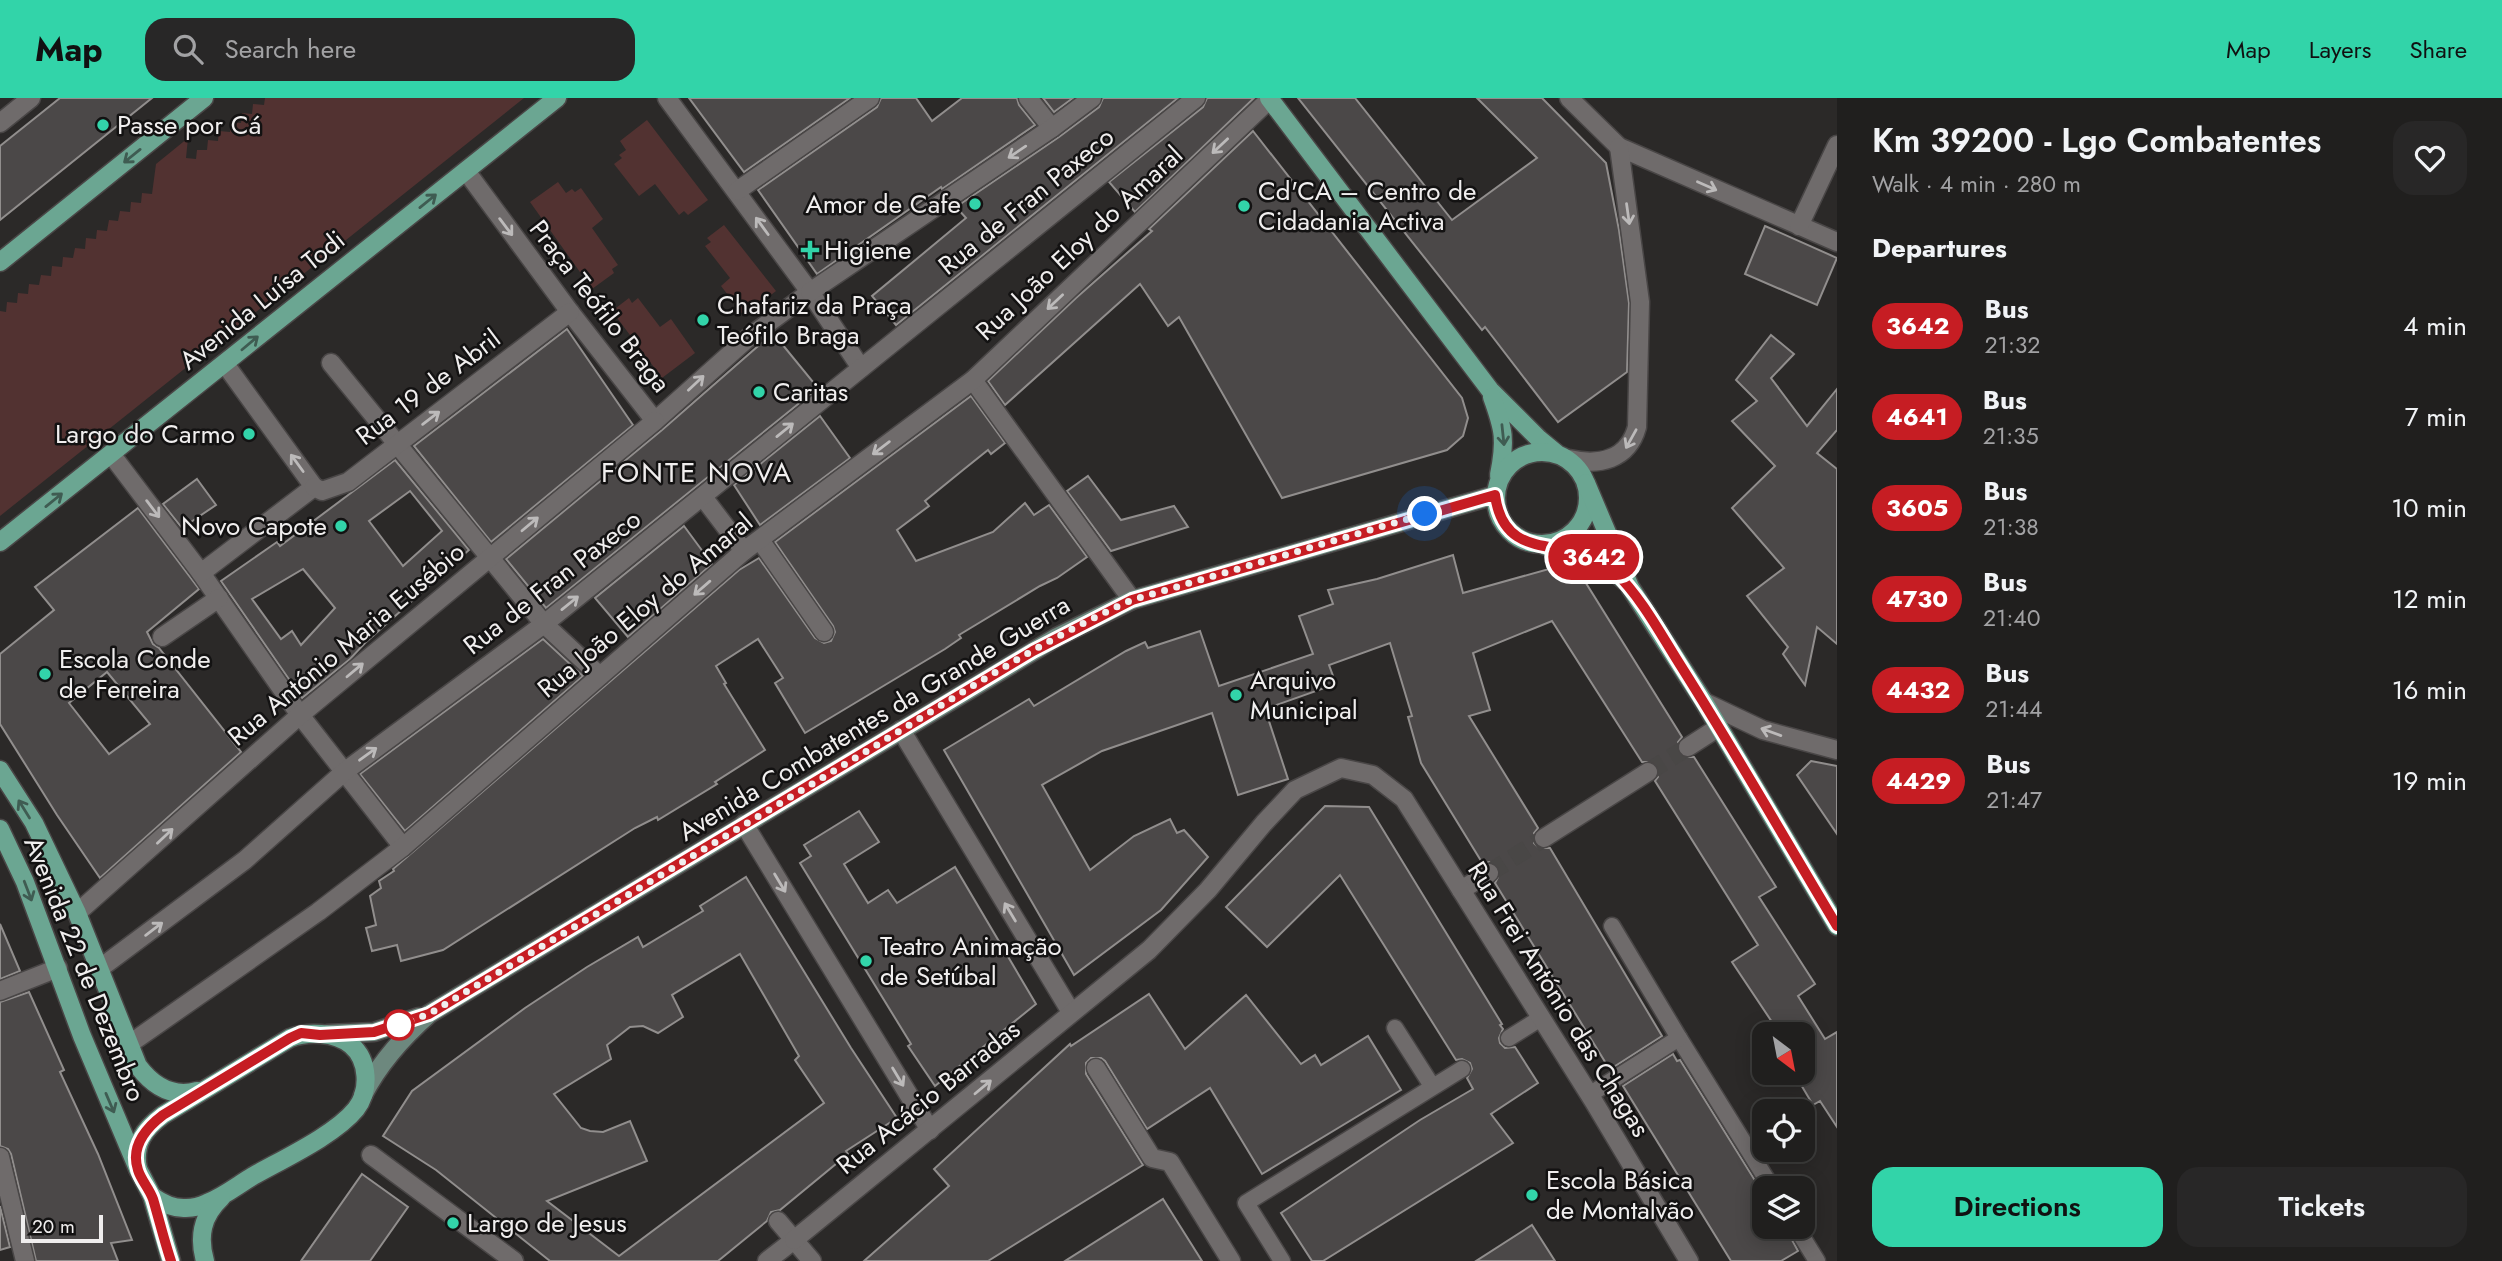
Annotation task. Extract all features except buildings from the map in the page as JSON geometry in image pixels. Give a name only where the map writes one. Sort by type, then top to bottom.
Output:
[{"type":"main road","points":[[0,262],[204,98]]},
{"type":"main road","name":"Avenida Luísa Todi","points":[[0,542],[557,98]]},
{"type":"main road","points":[[1270,98],[1490,390],[1539,439],[1580,470],[1630,587],[1704,702],[1837,926]]},
{"type":"main road","points":[[1490,390],[1503,429],[1504,450],[1496,488],[1497,512],[1505,528],[1519,538],[1535,544],[1591,556],[1607,564],[1630,587]]},
{"type":"main road","points":[[1496,488],[1504,470],[1527,453],[1541,451],[1562,456]]},
{"type":"main road","points":[[1535,544],[1552,543],[1569,536],[1579,526],[1589,498],[1586,483]]},
{"type":"main road","name":"Avenida Combatentes da Grande Guerra","points":[[363,1095],[378,1070],[409,1032],[429,1014],[1057,637],[1132,600],[1496,488]]},
{"type":"main road","name":"Avenida 22 de Dezembro","points":[[0,770],[34,823],[77,914],[138,1066],[154,1084],[180,1094],[207,1088]]},
{"type":"main road","name":"Avenida 22 de Dezembro","points":[[0,829],[25,882],[82,1036],[152,1196],[171,1261]]},
{"type":"main road","name":"Avenida Combatentes da Grande Guerra","points":[[320,1035],[374,1032],[429,1014]]},
{"type":"main road","name":"Avenida 22 de Dezembro","points":[[138,1169],[137,1147],[147,1128],[207,1088],[301,1033],[320,1035],[352,1045],[360,1056],[365,1074],[363,1095]]},
{"type":"main road","points":[[152,1196],[164,1204],[183,1209],[207,1203],[328,1133],[356,1108],[363,1095]]},
{"type":"main road","points":[[205,1261],[201,1231],[210,1209],[229,1191]]},
{"type":"street","points":[[0,123],[31,98]]},
{"type":"street","points":[[667,98],[810,292],[861,368]]},
{"type":"street","points":[[737,191],[870,98]]},
{"type":"street","points":[[1028,98],[1052,128]]},
{"type":"street","name":"Praça Teófilo Braga","points":[[466,171],[655,421],[740,345],[810,292],[1092,98]]},
{"type":"street","name":"Rua de Fran Paxeco","points":[[99,969],[245,860],[344,772],[544,624],[1196,98]]},
{"type":"street","name":"Rua João Eloy do Amaral","points":[[128,1045],[318,912],[403,847],[744,551],[973,380],[1270,98]]},
{"type":"street","points":[[1569,98],[1619,147],[1837,242]]},
{"type":"street","points":[[1799,226],[1837,145]]},
{"type":"street","points":[[1562,456],[1599,463],[1616,457],[1634,438],[1637,426],[1640,302],[1619,147]]},
{"type":"street","name":"Rua 19 de Abril","points":[[314,487],[322,491],[348,482],[570,312]]},
{"type":"street","points":[[331,363],[544,624],[600,676]]},
{"type":"street","points":[[201,573],[314,487],[225,364]]},
{"type":"street","points":[[973,380],[1132,600]]},
{"type":"street","name":"Rua António Maria Eusébio","points":[[77,914],[300,715],[655,421]]},
{"type":"street","points":[[111,454],[201,573],[300,715],[403,847]]},
{"type":"street","points":[[702,496],[744,551]]},
{"type":"street","points":[[760,540],[824,632]]},
{"type":"street","points":[[162,637],[219,598]]},
{"type":"street","points":[[1704,702],[1763,730],[1837,750]]},
{"type":"street","points":[[1688,747],[1719,727]]},
{"type":"street","points":[[901,730],[1071,1012]]},
{"type":"street","name":"Rua Acácio Barradas","points":[[767,1261],[1149,950],[1208,890],[1295,790],[1341,768],[1374,775]]},
{"type":"street","points":[[1544,838],[1648,772]]},
{"type":"street","name":"Rua Frei António das Chagas","points":[[1374,775],[1404,799],[1689,1261]]},
{"type":"street","points":[[744,824],[930,1130]]},
{"type":"street","points":[[1461,890],[1489,873]]},
{"type":"street","points":[[0,991],[58,968]]},
{"type":"street","points":[[1096,1068],[1152,1158],[1170,1162],[1231,1261]]},
{"type":"street","points":[[372,1155],[513,1261]]},
{"type":"street","points":[[0,1157],[25,1261]]},
{"type":"street","points":[[778,1221],[812,1261]]},
{"type":"lane","points":[[1612,926],[1765,1176]]},
{"type":"lane","points":[[1509,1038],[1541,1018]]},
{"type":"lane","points":[[1395,1028],[1433,1086]]},
{"type":"lane","points":[[1589,1095],[1679,1038]]},
{"type":"lane","points":[[1282,1261],[1246,1203],[1462,1069]]},
{"type":"lane","points":[[1803,1239],[1817,1261]]},
{"type":"shaded area","points":[[265,98],[524,98],[0,516],[0,311],[6,312],[7,302],[17,303],[18,293],[28,294],[29,284],[39,285],[41,275],[51,276],[52,266],[62,267],[63,257],[73,258],[75,248],[85,249],[86,238],[96,239],[97,230],[107,231],[109,220],[118,221],[120,211],[130,212],[131,202],[141,203],[142,193],[152,194],[156,164],[188,138],[186,158],[196,159],[197,150],[207,150],[208,140],[218,141],[219,131],[230,132],[231,122],[241,123],[242,113],[252,114],[253,104],[264,105]]},
{"type":"shaded area","points":[[647,120],[708,200],[688,215],[684,211],[679,215],[655,184],[639,196],[614,164],[622,158],[619,155],[626,150],[620,141]]},
{"type":"shaded area","points":[[558,182],[566,193],[581,188],[603,219],[592,228],[618,265],[612,269],[614,273],[592,289],[530,202]]},
{"type":"shaded area","points":[[724,225],[776,291],[744,316],[721,286],[730,278],[705,246],[711,242],[707,238]]},
{"type":"shaded area","points":[[629,298],[632,303],[638,298],[660,327],[671,319],[695,353],[662,378],[612,311]]},
{"type":"tunnel","points":[[1648,772],[1688,747]]},
{"type":"tunnel","points":[[1489,873],[1544,838]]},
{"type":"bus line","name":"3642","points":[[171,1261],[152,1196],[138,1169],[137,1147],[142,1136],[147,1128],[163,1115],[290,1038],[310,1032],[320,1035],[374,1032],[429,1014],[1033,651],[1132,600],[1495,495],[1497,512],[1505,528],[1519,538],[1591,556],[1607,564],[1630,587],[1704,702],[1837,926]]},
{"type":"place","name":"Passe por Cá","points":[[103,125]]},
{"type":"place","name":"Amor de Cafe","points":[[975,204]]},
{"type":"place","name":"Cd'CA – Centro de Cidadania Activa","points":[[1244,206]]},
{"type":"place","name":"Higiene","points":[[810,250]]},
{"type":"place","name":"Chafariz da Praça Teófilo Braga","points":[[703,320]]},
{"type":"place","name":"Caritas","points":[[759,392]]},
{"type":"place","name":"Largo do Carmo","points":[[249,434]]},
{"type":"place","name":"Novo Capote","points":[[341,526]]},
{"type":"place","name":"Escola Conde de Ferreira","points":[[45,674]]},
{"type":"place","name":"Arquivo Municipal","points":[[1236,695]]},
{"type":"place","name":"Teatro Animação de Setúbal","points":[[866,961]]},
{"type":"place","name":"Escola Básica de Montalvão","points":[[1532,1195]]},
{"type":"place","name":"Largo de Jesus","points":[[453,1223]]},
{"type":"district","name":"FONTE NOVA","points":[[697,472]]},
{"type":"route","points":[[399,1025],[429,1014],[961,694],[1101,614],[1132,600],[1425,514]]}]
